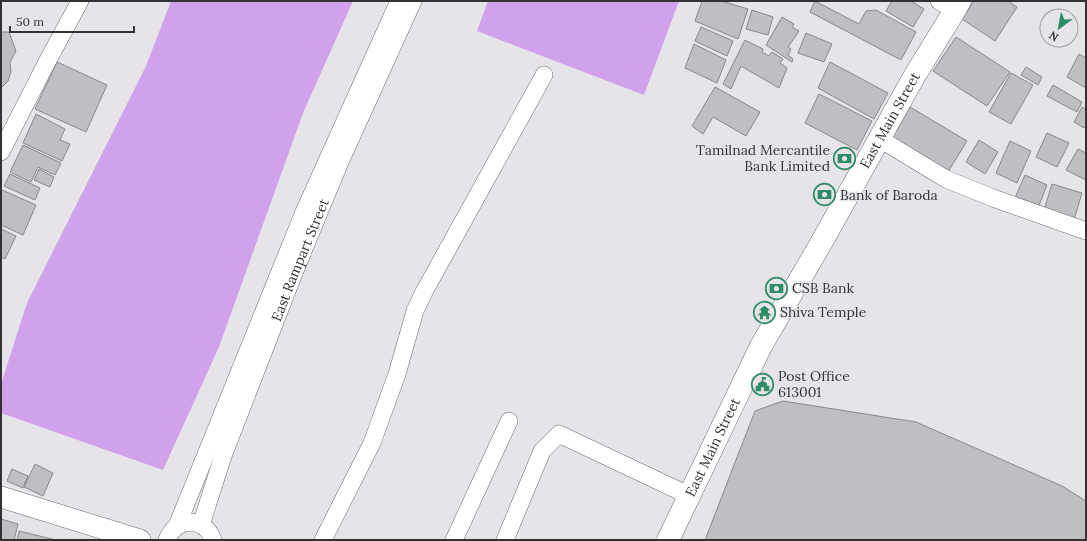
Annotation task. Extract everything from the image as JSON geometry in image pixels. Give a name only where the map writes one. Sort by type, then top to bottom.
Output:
[{"type":"main road","name":"East Main Street","points":[[668,540],[688,495],[762,346],[880,139],[951,4]]},
{"type":"street","points":[[1,152],[80,1]]},
{"type":"street","points":[[177,526],[304,212],[399,1]]},
{"type":"street","name":"East Rampart Street","points":[[201,524],[223,456],[294,273],[340,162],[413,1]]},
{"type":"street","points":[[323,540],[372,443],[397,374],[416,311],[424,292],[544,75]]},
{"type":"street","points":[[880,139],[946,179],[993,198],[1086,231]]},
{"type":"street","points":[[454,540],[509,421]]},
{"type":"street","points":[[505,540],[542,451],[559,434],[688,495]]},
{"type":"street","points":[[1,497],[140,540]]},
{"type":"street","points":[[166,540],[177,526],[192,522],[201,524],[207,529],[213,540]]},
{"type":"shaded area","points":[[171,1],[353,1],[303,113],[219,347],[163,470],[1,413],[1,384],[27,303],[146,66]]},
{"type":"shaded area","points":[[488,1],[679,1],[644,95],[477,31]]},
{"type":"building","points":[[702,1],[721,1],[748,9],[738,39],[695,21]]},
{"type":"building","points":[[815,1],[859,24],[866,11],[876,10],[916,32],[901,60],[810,12]]},
{"type":"building","points":[[892,1],[911,1],[924,9],[913,27],[886,11]]},
{"type":"building","points":[[974,1],[1008,1],[1017,7],[995,41],[962,19]]},
{"type":"building","points":[[752,10],[773,17],[768,35],[746,29]]},
{"type":"building","points":[[782,17],[794,24],[792,27],[799,31],[788,47],[791,49],[788,55],[793,59],[792,62],[766,45]]},
{"type":"building","points":[[701,27],[733,41],[727,56],[695,41]]},
{"type":"building","points":[[1,32],[9,32],[16,51],[10,62],[11,72],[8,81],[1,88]]},
{"type":"building","points":[[806,33],[832,44],[824,62],[798,53]]},
{"type":"building","points":[[956,37],[1010,72],[987,106],[933,71]]},
{"type":"building","points":[[745,40],[763,49],[762,52],[769,56],[772,52],[783,59],[780,63],[787,68],[779,88],[741,66],[731,89],[723,84]]},
{"type":"building","points":[[694,44],[726,60],[717,83],[685,68]]},
{"type":"building","points":[[1079,54],[1086,58],[1086,88],[1067,77]]},
{"type":"building","points":[[57,62],[107,85],[86,132],[35,109]]},
{"type":"building","points":[[830,62],[888,93],[874,119],[818,88]]},
{"type":"building","points":[[1026,67],[1042,77],[1038,85],[1021,75]]},
{"type":"building","points":[[1011,73],[1033,85],[1011,124],[989,112]]},
{"type":"building","points":[[1053,85],[1082,102],[1077,112],[1047,96]]},
{"type":"building","points":[[715,87],[760,112],[746,136],[713,117],[703,134],[692,126]]},
{"type":"building","points":[[819,94],[872,121],[857,150],[805,123]]},
{"type":"building","points":[[910,107],[967,141],[946,175],[890,142]]},
{"type":"building","points":[[1082,107],[1086,109],[1086,125],[1084,128],[1074,122]]},
{"type":"building","points":[[36,114],[65,129],[60,140],[70,144],[62,161],[23,143]]},
{"type":"building","points":[[1047,133],[1069,143],[1057,167],[1036,157]]},
{"type":"building","points":[[979,140],[998,152],[985,174],[966,162]]},
{"type":"building","points":[[1010,141],[1031,151],[1017,183],[996,173]]},
{"type":"building","points":[[23,145],[61,163],[55,175],[38,167],[31,182],[10,172]]},
{"type":"building","points":[[1078,149],[1086,153],[1086,180],[1066,170]]},
{"type":"building","points":[[39,169],[54,177],[50,187],[34,180]]},
{"type":"building","points":[[10,174],[40,188],[35,200],[4,186]]},
{"type":"building","points":[[1025,175],[1047,185],[1038,208],[1015,198]]},
{"type":"building","points":[[1052,184],[1082,193],[1074,220],[1044,210]]},
{"type":"building","points":[[2,190],[36,205],[23,235],[1,225]]},
{"type":"building","points":[[1,229],[16,236],[5,259],[1,257]]},
{"type":"building","points":[[783,401],[916,422],[1062,486],[1086,501],[1086,540],[705,540],[755,411]]},
{"type":"building","points":[[35,464],[53,473],[43,496],[24,487]]},
{"type":"building","points":[[12,469],[28,476],[23,488],[7,481]]},
{"type":"building","points":[[1,519],[18,524],[14,540],[1,540]]},
{"type":"building","points":[[19,531],[56,540],[17,540]]},
{"type":"place","name":"Tamilnad Mercantile Bank Limited","points":[[845,158]]},
{"type":"place","name":"Bank of Baroda","points":[[825,195]]},
{"type":"place","name":"CSB Bank","points":[[777,288]]},
{"type":"place","name":"Shiva Temple","points":[[764,312]]},
{"type":"place","name":"Post Office 613001","points":[[762,384]]}]
